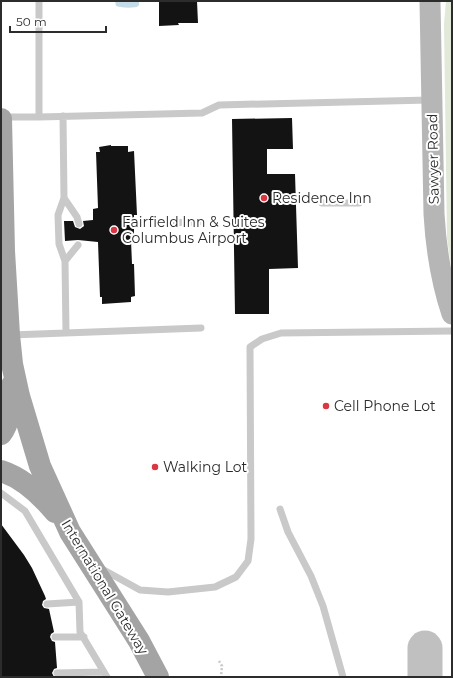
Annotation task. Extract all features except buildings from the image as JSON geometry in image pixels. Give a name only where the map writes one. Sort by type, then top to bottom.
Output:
[{"type":"main road","name":"International Gateway","points":[[1,118],[4,251],[12,364],[19,396],[40,466],[70,532],[139,641],[158,677]]},
{"type":"main road","points":[[1,434],[6,426],[11,399],[12,364]]},
{"type":"main road","points":[[1,471],[21,480],[34,491],[61,519],[70,532]]},
{"type":"street","name":"Sawyer Road","points":[[430,1],[434,214],[436,245],[445,292],[452,314]]},
{"type":"lane","points":[[39,117],[40,1]]},
{"type":"lane","points":[[1,118],[202,113],[219,105],[432,100]]},
{"type":"lane","points":[[63,116],[64,198],[58,215],[59,244],[65,261],[66,333]]},
{"type":"lane","points":[[64,198],[77,217],[79,224]]},
{"type":"lane","points":[[322,203],[359,202]]},
{"type":"lane","points":[[164,223],[199,222]]},
{"type":"lane","points":[[65,261],[78,245]]},
{"type":"lane","points":[[10,335],[201,328]]},
{"type":"lane","points":[[88,561],[140,590],[168,592],[215,587],[236,577],[248,560],[251,539],[250,347],[262,339],[281,333],[452,331]]},
{"type":"lane","points":[[1,494],[25,511],[80,602],[80,632],[106,675]]},
{"type":"lane","points":[[280,509],[288,532],[311,576],[323,606],[343,677]]},
{"type":"lane","points":[[47,604],[80,602]]},
{"type":"lane","points":[[55,637],[84,637]]},
{"type":"lane","points":[[139,641],[149,677]]},
{"type":"lane","points":[[57,673],[106,675]]},
{"type":"path","points":[[219,661],[222,666],[221,677]]},
{"type":"green space","points":[[446,1],[452,1],[452,273],[447,238],[444,24]]},
{"type":"water","points":[[115,1],[139,1],[139,5],[137,7],[129,8],[121,7],[116,6]]},
{"type":"taxiway","points":[[425,648],[425,677]]},
{"type":"place","name":"Residence Inn","points":[[264,198]]},
{"type":"place","name":"Fairfield Inn & Suites Columbus Airport","points":[[114,230]]},
{"type":"place","name":"Cell Phone Lot","points":[[326,406]]},
{"type":"place","name":"Walking Lot","points":[[155,467]]}]
